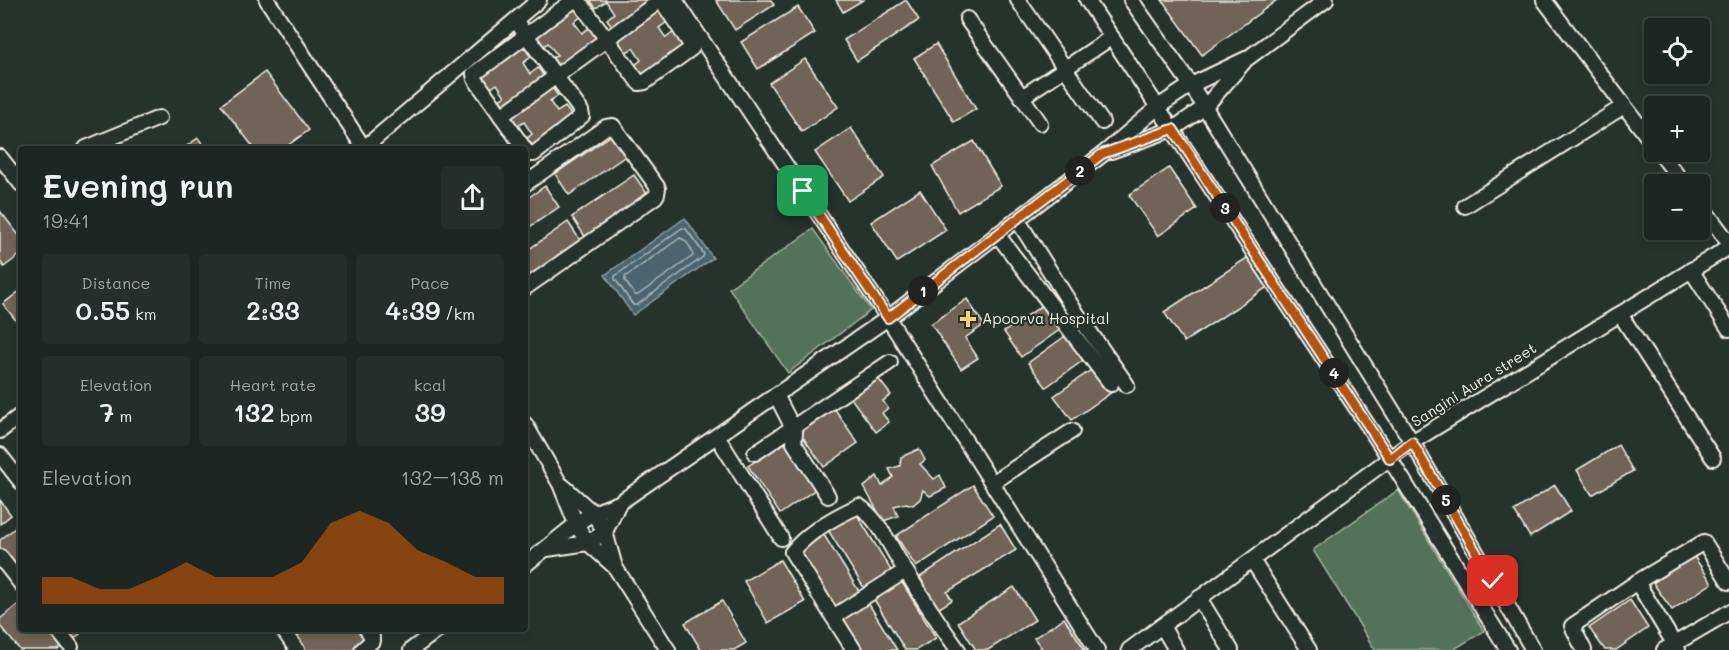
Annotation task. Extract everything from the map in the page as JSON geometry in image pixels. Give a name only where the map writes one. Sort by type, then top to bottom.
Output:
[{"type":"street","points":[[267,0],[363,146]]},
{"type":"street","points":[[366,146],[539,0]]},
{"type":"street","points":[[501,116],[606,39],[661,0],[692,46],[645,82],[637,82],[606,39],[576,0],[474,74],[475,79],[501,116],[523,146]]},
{"type":"street","points":[[675,0],[888,318],[1097,650]]},
{"type":"street","points":[[1018,0],[1102,122]]},
{"type":"street","points":[[1087,0],[1390,459],[1508,650]]},
{"type":"street","points":[[1131,0],[1205,107],[1412,442],[1533,650]]},
{"type":"street","points":[[528,563],[576,524],[593,513],[620,503],[888,318],[1102,154],[1158,106],[1191,85],[1248,58],[1326,0]]},
{"type":"street","points":[[1544,0],[1644,132]]},
{"type":"street","points":[[968,19],[1040,123]]},
{"type":"street","points":[[515,20],[581,111],[582,118],[534,154],[528,152]]},
{"type":"street","points":[[1022,97],[1112,37]]},
{"type":"street","points":[[1102,154],[1173,129],[1205,107],[1248,58]]},
{"type":"street","points":[[1465,206],[1624,106]]},
{"type":"street","points":[[91,146],[159,118]]},
{"type":"street","points":[[528,182],[610,125],[658,188],[658,192],[655,197],[528,286]]},
{"type":"street","points":[[0,157],[18,180]]},
{"type":"street","points":[[1667,162],[1676,174]]},
{"type":"street","points":[[1710,218],[1729,245]]},
{"type":"street","points":[[1017,219],[1073,308],[1126,385]]},
{"type":"street","points":[[997,234],[1111,384]]},
{"type":"street","name":"Sangini Aura street","points":[[1129,650],[1412,442],[1729,245]]},
{"type":"street","points":[[1690,270],[1729,329]]},
{"type":"street","points":[[1620,314],[1713,458]]},
{"type":"street","points":[[755,453],[890,362]]},
{"type":"street","points":[[776,396],[795,432],[794,443],[828,496]]},
{"type":"street","points":[[0,432],[18,417]]},
{"type":"street","points":[[528,429],[560,484],[576,524],[588,543],[615,567],[668,650]]},
{"type":"street","points":[[992,483],[1072,431]]},
{"type":"street","points":[[717,436],[781,538]]},
{"type":"street","points":[[0,455],[18,478]]},
{"type":"street","points":[[560,484],[593,513],[605,532],[615,567]]},
{"type":"street","points":[[547,549],[588,543],[605,532],[620,503]]},
{"type":"street","points":[[854,650],[792,552],[801,540],[839,515],[859,506],[868,512],[958,650]]},
{"type":"street","points":[[1584,650],[1572,626],[1637,582],[1704,542],[1729,582]]},
{"type":"street","points":[[0,557],[18,580]]},
{"type":"street","points":[[1252,560],[1309,650]]},
{"type":"street","points":[[833,618],[906,571]]},
{"type":"street","points":[[1637,582],[1672,648],[1729,612]]},
{"type":"street","points":[[1199,598],[1231,650]]},
{"type":"street","points":[[1162,626],[1177,650]]},
{"type":"street","points":[[59,632],[70,647]]},
{"type":"street","points":[[289,632],[297,650]]},
{"type":"street","points":[[362,650],[372,641],[369,632]]},
{"type":"street","points":[[411,650],[435,632]]},
{"type":"green space","points":[[813,229],[871,310],[788,373],[729,288]]},
{"type":"green space","points":[[1398,490],[1484,631],[1453,650],[1375,650],[1313,550]]},
{"type":"water","points":[[685,218],[713,258],[633,315],[605,275]]},
{"type":"building","points":[[590,0],[658,0],[615,30],[607,19],[614,13],[606,1],[596,8]]},
{"type":"building","points":[[716,0],[771,0],[774,5],[735,30]]},
{"type":"building","points":[[836,0],[863,0],[843,12]]},
{"type":"building","points":[[906,0],[919,20],[857,61],[844,40]]},
{"type":"building","points":[[1162,0],[1277,0],[1202,55]]},
{"type":"building","points":[[572,2],[582,16],[574,22],[582,33],[590,27],[600,42],[558,72],[549,60],[557,55],[548,43],[538,50],[532,32]]},
{"type":"building","points":[[798,7],[815,33],[758,69],[741,42]]},
{"type":"building","points":[[657,8],[667,22],[659,28],[666,38],[674,32],[685,47],[642,77],[634,66],[641,60],[633,48],[622,55],[616,46],[620,42],[616,37]]},
{"type":"building","points":[[521,43],[531,57],[523,63],[530,74],[538,68],[547,80],[505,111],[498,101],[505,96],[497,84],[487,91],[480,81],[484,78],[480,72]]},
{"type":"building","points":[[936,44],[976,109],[954,122],[914,58]]},
{"type":"building","points":[[805,59],[838,107],[802,132],[769,83]]},
{"type":"building","points":[[265,72],[309,130],[287,146],[252,146],[221,105]]},
{"type":"building","points":[[551,86],[558,96],[550,102],[557,112],[565,107],[576,121],[533,152],[525,140],[532,134],[524,122],[514,129],[507,120]]},
{"type":"building","points":[[851,128],[884,177],[848,201],[815,152]]},
{"type":"building","points":[[616,132],[630,153],[569,195],[555,174]]},
{"type":"building","points":[[198,138],[204,146],[187,146]]},
{"type":"building","points":[[974,141],[1001,186],[958,212],[932,166]]},
{"type":"building","points":[[1169,168],[1197,209],[1158,236],[1129,195]]},
{"type":"building","points":[[634,175],[648,195],[586,238],[572,217]]},
{"type":"building","points":[[545,186],[559,207],[528,228],[528,198]]},
{"type":"building","points":[[920,190],[946,230],[897,262],[871,222]]},
{"type":"building","points":[[0,211],[18,234],[18,256],[4,267],[0,261]]},
{"type":"building","points":[[568,222],[582,243],[528,280],[528,250]]},
{"type":"building","points":[[1250,256],[1269,286],[1184,342],[1164,312]]},
{"type":"building","points":[[18,292],[18,323],[3,304]]},
{"type":"building","points":[[967,299],[984,325],[965,338],[978,358],[961,369],[931,324]]},
{"type":"building","points":[[1044,304],[1061,329],[1021,357],[1004,332]]},
{"type":"building","points":[[1068,334],[1085,359],[1046,387],[1028,363]]},
{"type":"building","points":[[1094,368],[1112,392],[1072,420],[1054,396]]},
{"type":"building","points":[[877,377],[891,395],[883,401],[888,408],[882,413],[889,422],[876,432],[850,397]]},
{"type":"building","points":[[832,405],[858,443],[824,467],[797,429]]},
{"type":"building","points":[[784,442],[816,489],[780,514],[748,466]]},
{"type":"building","points":[[1618,445],[1633,471],[1592,495],[1577,470]]},
{"type":"building","points":[[919,449],[925,460],[920,464],[934,479],[940,475],[946,488],[930,496],[923,490],[920,499],[913,505],[906,503],[894,506],[898,516],[883,521],[864,487],[877,476],[882,486],[893,477],[889,469],[900,466],[901,457]]},
{"type":"building","points":[[973,485],[993,516],[916,567],[896,536]]},
{"type":"building","points":[[1555,485],[1571,511],[1530,537],[1514,511]]},
{"type":"building","points":[[0,500],[11,515],[0,524]]},
{"type":"building","points":[[856,513],[892,572],[864,588],[828,530]]},
{"type":"building","points":[[1000,524],[1016,550],[947,592],[952,600],[938,609],[920,577]]},
{"type":"building","points":[[18,526],[18,570],[0,548],[0,540]]},
{"type":"building","points":[[824,535],[860,593],[833,610],[797,552]]},
{"type":"building","points":[[1693,555],[1712,583],[1672,610],[1653,583]]},
{"type":"building","points":[[780,560],[805,602],[768,623],[744,581]]},
{"type":"building","points":[[900,579],[936,638],[916,650],[905,650],[872,596]]},
{"type":"building","points":[[1014,587],[1035,620],[988,650],[976,650],[958,622]]},
{"type":"building","points":[[1630,600],[1648,628],[1616,650],[1605,650],[1589,628]]},
{"type":"building","points":[[722,601],[746,643],[734,650],[701,650],[685,623]]},
{"type":"building","points":[[867,601],[897,650],[859,650],[840,618]]},
{"type":"building","points":[[18,604],[18,632],[52,632],[63,646],[58,650],[20,650],[0,626],[0,619]]},
{"type":"building","points":[[1064,618],[1085,650],[1043,650],[1034,638]]},
{"type":"building","points":[[69,632],[82,632],[74,639]]},
{"type":"building","points":[[303,632],[365,632],[369,639],[353,650],[300,650],[293,640]]},
{"type":"place","name":"Apoorva Hospital","points":[[968,319]]},
{"type":"route","points":[[803,191],[888,318],[1102,154],[1173,129],[1390,459],[1412,442],[1493,581]]}]
